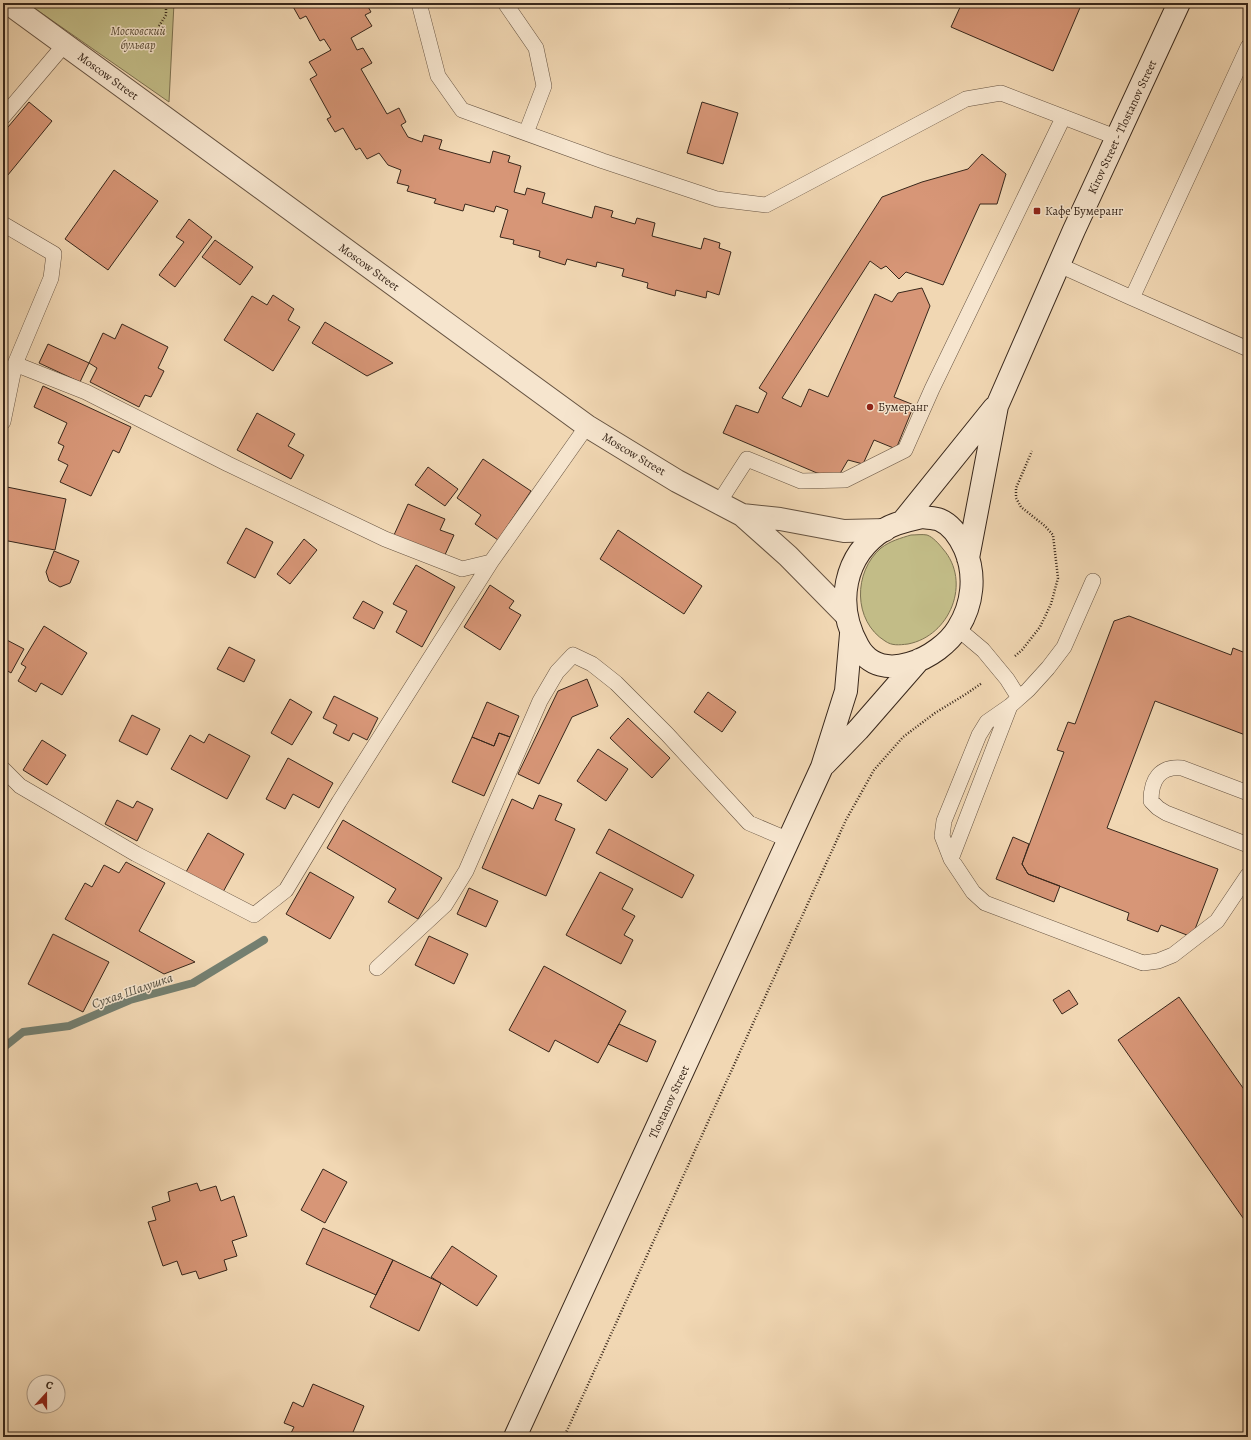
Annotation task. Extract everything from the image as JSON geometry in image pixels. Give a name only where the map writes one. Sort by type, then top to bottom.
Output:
[{"type":"main road","name":"Moscow Street","points":[[8,3],[587,426],[677,481],[718,504],[742,515]]},
{"type":"main road","name":"Kirov Street - Tlostanov Street","points":[[996,406],[1179,3]]},
{"type":"main road","points":[[822,768],[846,691],[849,624],[845,595],[848,576],[857,558],[869,542],[894,525],[996,406]]},
{"type":"main road","points":[[968,558],[996,406]]},
{"type":"main road","points":[[742,515],[780,519],[844,531],[894,525],[922,517],[940,520],[951,528],[961,540],[968,558],[972,577],[971,595],[966,614],[958,629],[947,642],[934,652],[919,660],[903,665],[887,666],[875,664],[861,651],[849,624],[788,556],[742,515]]},
{"type":"main road","points":[[822,768],[858,730],[919,660]]},
{"type":"main road","name":"Tlostanov Street","points":[[516,1437],[822,768]]},
{"type":"lane","points":[[419,3],[438,76],[462,110],[717,200],[766,205],[966,99],[1001,94],[1118,138]]},
{"type":"lane","points":[[505,3],[536,48],[544,86],[526,133]]},
{"type":"lane","points":[[3,117],[65,44]]},
{"type":"lane","points":[[1132,298],[1248,47]]},
{"type":"lane","points":[[718,504],[747,459],[801,481],[845,480],[905,450],[932,389],[1063,118]]},
{"type":"lane","points":[[3,224],[54,254],[51,278],[15,364],[3,422]]},
{"type":"lane","points":[[1059,265],[1248,349]]},
{"type":"lane","points":[[15,364],[86,392],[228,464],[386,539],[462,570],[491,562]]},
{"type":"lane","points":[[3,769],[20,786],[136,854],[254,915],[286,890],[339,802],[491,562],[587,426]]},
{"type":"lane","points":[[1093,581],[1064,647],[1048,668],[1028,690],[987,722],[979,735],[944,821],[942,836],[951,859],[973,892],[985,903],[1143,963],[1158,961],[1173,955],[1217,921],[1248,875]]},
{"type":"lane","points":[[951,859],[1014,702],[1007,679],[983,650],[958,629]]},
{"type":"lane","points":[[377,968],[445,905],[466,871],[540,702],[557,672],[573,655],[592,664],[616,683],[667,734],[749,823],[789,840]]},
{"type":"lane","points":[[1248,793],[1182,768],[1172,767],[1165,769],[1159,774],[1151,792],[1151,801],[1166,813],[1248,845]]},
{"type":"path","points":[[159,26],[166,15],[166,3]]},
{"type":"path","points":[[564,1437],[846,820],[874,770],[903,737],[935,713],[966,694],[999,670],[1022,650],[1040,627],[1051,604],[1058,578],[1053,536],[1045,526],[1021,507],[1016,498],[1016,488],[1032,451]]},
{"type":"green space","name":"Московский бульвар","points":[[27,3],[174,3],[169,102]]},
{"type":"green space","points":[[911,535],[927,535],[936,541],[943,549],[952,562],[956,577],[956,591],[952,606],[945,619],[935,630],[923,639],[908,644],[899,645],[888,643],[874,632],[862,609],[860,596],[865,570],[872,558],[884,546]]},
{"type":"building","points":[[291,3],[366,3],[371,12],[365,15],[372,26],[351,38],[357,50],[363,48],[372,63],[361,69],[387,114],[399,108],[406,122],[401,125],[408,137],[422,142],[424,135],[442,140],[439,149],[490,163],[493,151],[510,156],[508,162],[521,166],[514,192],[525,195],[527,188],[545,193],[542,203],[592,218],[595,206],[613,211],[611,217],[635,224],[637,218],[655,223],[652,236],[701,249],[704,238],[720,243],[719,248],[731,252],[719,295],[707,291],[706,298],[676,290],[675,296],[647,288],[648,283],[622,276],[624,269],[597,262],[596,267],[567,259],[565,265],[539,257],[540,251],[513,244],[514,240],[500,237],[508,210],[496,206],[494,212],[465,204],[463,211],[434,203],[436,199],[407,191],[409,186],[397,183],[401,170],[388,165],[379,153],[367,159],[360,148],[356,150],[343,128],[335,132],[327,119],[331,117],[310,79],[317,75],[309,62],[331,50],[324,39],[320,41],[306,16],[300,19]]},
{"type":"building","points":[[772,3],[791,3],[790,8]]},
{"type":"building","points":[[962,3],[1082,3],[1053,71],[951,27]]},
{"type":"building","points":[[29,102],[52,121],[3,181],[3,133]]},
{"type":"building","points":[[702,102],[738,113],[723,164],[687,153]]},
{"type":"building","points":[[982,154],[1006,174],[997,204],[980,204],[943,285],[906,272],[899,279],[886,266],[881,269],[870,261],[782,398],[801,407],[809,389],[828,397],[875,294],[892,302],[898,293],[922,288],[930,306],[894,397],[914,405],[896,449],[874,440],[863,464],[848,460],[838,477],[817,473],[723,433],[736,405],[758,413],[767,393],[759,388],[882,197],[922,182],[968,169]]},
{"type":"building","points":[[114,170],[158,201],[108,270],[65,239]]},
{"type":"building","points":[[189,219],[212,237],[175,287],[159,275],[184,242],[176,237]]},
{"type":"building","points":[[215,240],[253,267],[240,285],[202,257]]},
{"type":"building","points":[[273,295],[294,309],[288,320],[300,327],[273,371],[224,340],[252,296],[267,305]]},
{"type":"building","points":[[325,322],[393,363],[367,376],[312,343]]},
{"type":"building","points":[[122,324],[168,347],[158,368],[164,371],[151,397],[145,395],[139,407],[90,382],[97,368],[89,363],[103,333],[115,339]]},
{"type":"building","points":[[48,344],[89,363],[80,382],[39,363]]},
{"type":"building","points":[[43,386],[131,427],[119,453],[113,450],[91,496],[60,482],[68,465],[58,460],[64,446],[58,443],[67,423],[34,407]]},
{"type":"building","points":[[257,413],[295,434],[288,446],[304,455],[291,479],[237,450]]},
{"type":"building","points":[[483,459],[531,491],[498,540],[475,524],[481,515],[457,498]]},
{"type":"building","points":[[428,467],[458,489],[445,506],[415,485]]},
{"type":"building","points":[[7,487],[66,499],[55,550],[3,540],[3,508]]},
{"type":"building","points":[[408,504],[445,519],[440,530],[454,535],[444,557],[394,535]]},
{"type":"building","points":[[246,528],[273,542],[255,578],[227,563]]},
{"type":"building","points":[[618,530],[702,586],[684,614],[600,559]]},
{"type":"building","points":[[304,539],[317,550],[290,584],[277,574]]},
{"type":"building","points":[[54,551],[79,561],[70,583],[60,587],[49,581],[46,572]]},
{"type":"building","points":[[416,565],[455,587],[422,647],[396,632],[407,611],[393,604]]},
{"type":"building","points":[[490,585],[514,601],[509,608],[521,615],[500,650],[464,627]]},
{"type":"building","points":[[363,601],[383,612],[374,629],[353,618]]},
{"type":"building","points":[[1129,616],[1231,655],[1233,648],[1248,654],[1248,736],[1155,701],[1107,828],[1218,869],[1192,937],[1161,925],[1158,932],[1127,920],[1129,913],[1028,874],[1022,864],[1064,752],[1057,750],[1068,722],[1075,724],[1114,621]]},
{"type":"building","points":[[44,626],[87,653],[62,695],[41,683],[36,692],[18,681],[26,667],[21,664]]},
{"type":"building","points":[[3,638],[24,649],[11,673],[3,668]]},
{"type":"building","points":[[229,647],[255,660],[244,682],[217,669]]},
{"type":"building","points":[[587,679],[598,706],[572,717],[539,784],[518,774],[558,691]]},
{"type":"building","points":[[708,692],[736,712],[722,732],[694,712]]},
{"type":"building","points":[[334,696],[378,718],[367,740],[353,733],[349,741],[333,733],[337,725],[323,718]]},
{"type":"building","points":[[290,699],[312,712],[292,745],[271,733]]},
{"type":"building","points":[[487,702],[519,716],[510,737],[499,733],[494,746],[472,737]]},
{"type":"building","points":[[132,715],[160,729],[147,755],[119,741]]},
{"type":"building","points":[[628,718],[670,758],[652,778],[610,738]]},
{"type":"building","points":[[499,733],[510,737],[484,796],[452,782],[472,737],[494,746]]},
{"type":"building","points":[[209,734],[250,756],[227,799],[171,769],[190,735],[204,743]]},
{"type":"building","points":[[42,740],[66,755],[47,785],[23,770]]},
{"type":"building","points":[[598,749],[628,769],[606,801],[577,781]]},
{"type":"building","points":[[288,758],[333,783],[319,808],[293,794],[285,809],[266,799]]},
{"type":"building","points":[[539,795],[562,804],[555,820],[575,829],[546,896],[482,868],[512,799],[533,809]]},
{"type":"building","points":[[117,800],[133,808],[137,801],[153,809],[137,841],[105,824]]},
{"type":"building","points":[[343,820],[442,878],[418,919],[388,902],[396,889],[327,848]]},
{"type":"building","points":[[609,829],[694,875],[682,898],[596,853]]},
{"type":"building","points":[[208,833],[244,854],[223,892],[186,872]]},
{"type":"building","points":[[1013,837],[1029,844],[1022,864],[1028,874],[1060,886],[1054,902],[996,879]]},
{"type":"building","points":[[126,862],[165,883],[139,931],[195,962],[164,974],[65,919],[85,883],[92,887],[104,865],[119,873]]},
{"type":"building","points":[[310,872],[354,897],[330,939],[286,914]]},
{"type":"building","points":[[600,872],[633,889],[622,909],[635,916],[624,935],[633,940],[621,964],[566,935]]},
{"type":"building","points":[[469,888],[498,901],[486,927],[457,914]]},
{"type":"building","points":[[53,934],[109,962],[83,1012],[28,984]]},
{"type":"building","points":[[429,936],[468,954],[454,984],[415,965]]},
{"type":"building","points":[[544,966],[626,1011],[598,1063],[555,1040],[549,1052],[509,1030]]},
{"type":"building","points":[[1069,990],[1078,1004],[1062,1014],[1053,1000]]},
{"type":"building","points":[[1179,997],[1248,1095],[1248,1225],[1118,1040]]},
{"type":"building","points":[[619,1024],[656,1041],[647,1062],[608,1044]]},
{"type":"building","points":[[323,1169],[347,1182],[325,1223],[301,1210]]},
{"type":"building","points":[[197,1183],[200,1191],[216,1186],[221,1201],[234,1196],[247,1236],[232,1241],[237,1256],[224,1260],[227,1270],[199,1279],[196,1271],[182,1275],[177,1261],[163,1266],[148,1222],[156,1220],[152,1207],[170,1201],[168,1192]]},
{"type":"building","points":[[323,1228],[393,1260],[376,1295],[306,1264]]},
{"type":"building","points":[[452,1246],[497,1276],[477,1306],[431,1277]]},
{"type":"building","points":[[393,1260],[441,1283],[419,1331],[370,1307]]},
{"type":"building","points":[[313,1384],[364,1406],[351,1437],[289,1437],[294,1427],[284,1423],[293,1402],[303,1407]]},
{"type":"waterway","name":"Сухая Шалушка","points":[[3,1048],[23,1032],[69,1026],[130,1000],[193,983],[264,940]]},
{"type":"place","name":"Кафе Бумеранг","points":[[1037,211]]},
{"type":"place","name":"Бумеранг","points":[[870,407]]}]
